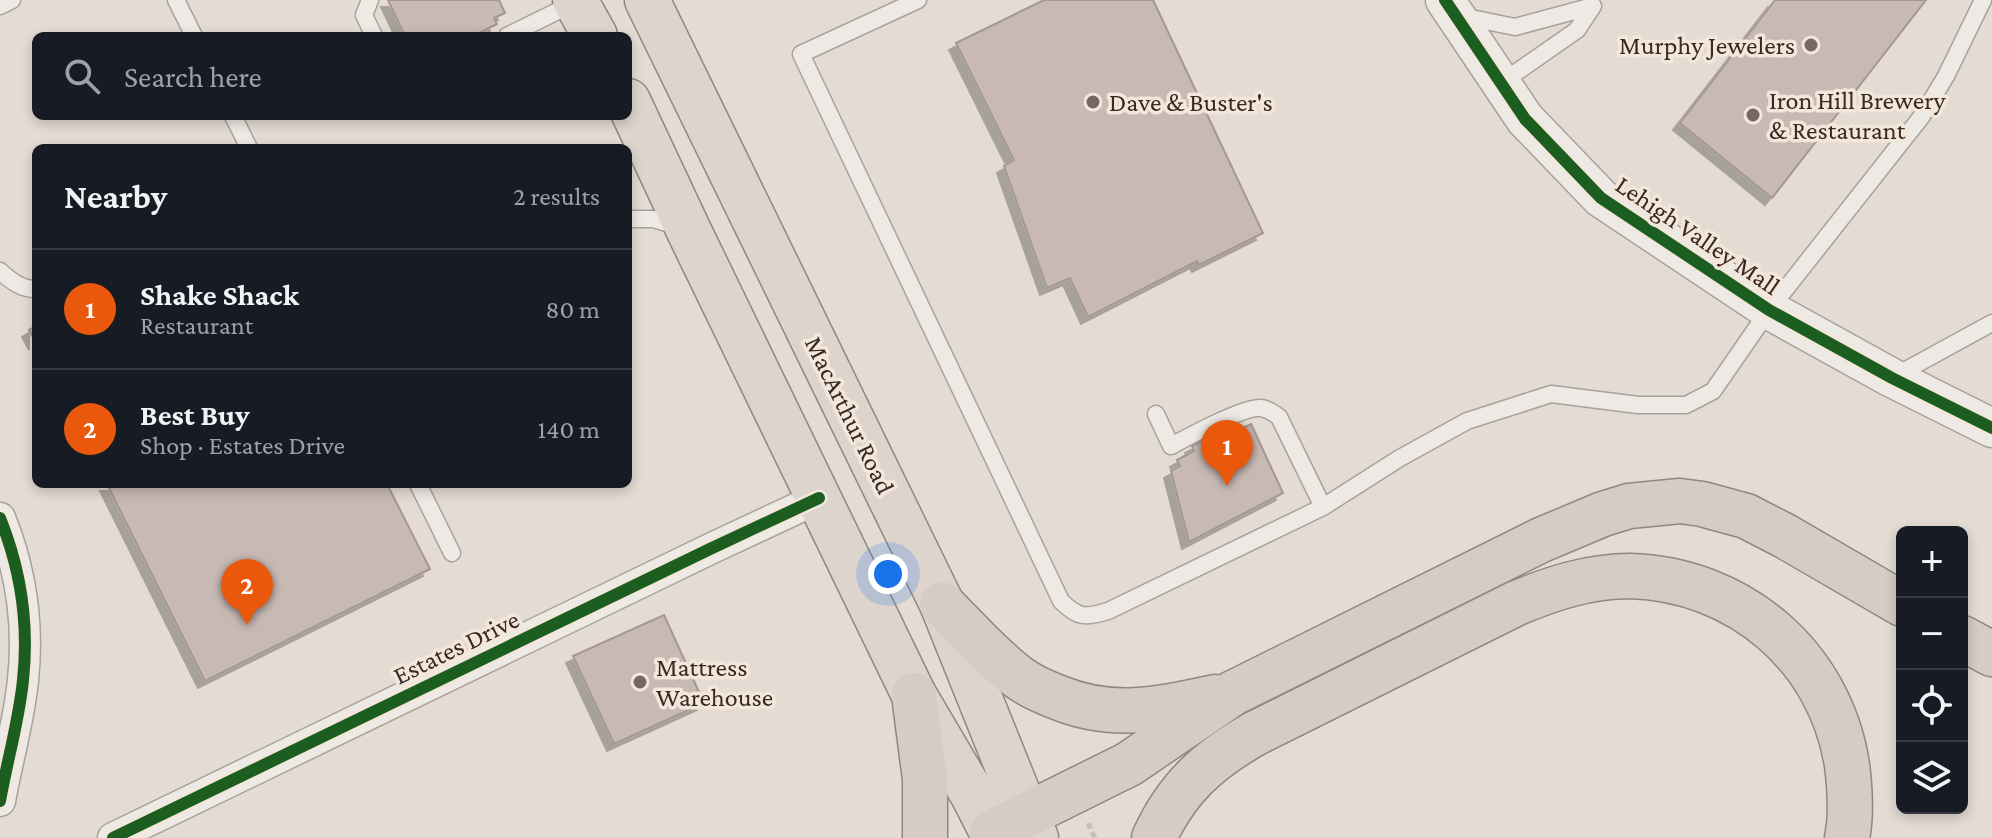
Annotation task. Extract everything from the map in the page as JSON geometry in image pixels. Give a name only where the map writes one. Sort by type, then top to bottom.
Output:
[{"type":"highway","name":"MacArthur Road","points":[[657,8],[942,604],[1012,831]]},
{"type":"highway","points":[[631,120],[688,229],[914,695],[973,795],[1012,831],[1129,764],[1233,693],[1551,535],[1629,506],[1680,501],[1746,516],[1896,601]]},
{"type":"highway","points":[[1154,838],[1164,817],[1189,782],[1228,749],[1254,734],[1530,598],[1587,580],[1629,576],[1677,582],[1726,600],[1771,629],[1804,661],[1829,702],[1845,752],[1851,802],[1847,838]]},
{"type":"highway","points":[[942,604],[1020,679],[1068,702],[1095,710],[1122,712],[1169,707],[1233,693]]},
{"type":"highway","points":[[1968,641],[1992,654]]},
{"type":"highway","points":[[914,695],[925,779],[925,838]]},
{"type":"street","name":"Lehigh Valley Mall","points":[[1450,7],[1525,119],[1601,198],[1769,310],[1892,378],[1992,428]]},
{"type":"street","name":"Estates Drive","points":[[113,838],[819,498]]},
{"type":"street","points":[[0,518],[21,587],[26,641],[23,683],[0,801]]},
{"type":"lane","points":[[0,6],[12,0]]},
{"type":"lane","points":[[176,0],[192,32]]},
{"type":"lane","points":[[370,0],[364,15],[372,32]]},
{"type":"lane","points":[[918,0],[801,54],[1061,601],[1073,614],[1090,617],[1323,507],[1400,458],[1467,421],[1551,394],[1638,405],[1686,405],[1713,391],[1769,310],[1922,116],[1946,76],[1983,0]]},
{"type":"lane","points":[[1450,7],[1515,27],[1593,6],[1577,30],[1501,83]]},
{"type":"lane","points":[[520,32],[582,13]]},
{"type":"lane","points":[[235,120],[247,144]]},
{"type":"lane","points":[[632,219],[653,219],[688,229]]},
{"type":"lane","points":[[0,271],[14,284],[32,290]]},
{"type":"lane","points":[[1892,378],[1992,323]]},
{"type":"lane","points":[[1156,414],[1171,446],[1245,411],[1259,407],[1270,411],[1279,417],[1323,507]]},
{"type":"lane","points":[[420,488],[452,553]]},
{"type":"building","points":[[388,0],[499,0],[505,13],[494,18],[497,24],[481,32],[403,32]]},
{"type":"building","name":"Dave & Buster's","points":[[1044,0],[1153,0],[1263,233],[1199,265],[1197,261],[1088,317],[1070,278],[1047,288],[1004,166],[1014,160],[956,43]]},
{"type":"building","points":[[1775,0],[1926,0],[1772,198],[1680,123]]},
{"type":"building","points":[[1251,424],[1283,493],[1189,542],[1171,471],[1180,466],[1177,460],[1194,451],[1192,446],[1202,441],[1204,447]]},
{"type":"building","points":[[109,488],[389,488],[430,569],[205,681]]},
{"type":"building","name":"Mattress Warehouse","points":[[664,615],[704,703],[614,744],[573,656]]},
{"type":"cycle path","points":[[1445,0],[1525,119],[1601,198],[1769,310],[1892,378],[1992,428]]},
{"type":"cycle path","points":[[113,838],[819,498]]},
{"type":"cycle path","points":[[0,518],[18,577],[25,638],[21,695],[0,801]]},
{"type":"place","name":"Murphy Jewelers","points":[[1811,45]]},
{"type":"place","name":"Dave & Buster's","points":[[1093,102]]},
{"type":"place","name":"Iron Hill Brewery & Restaurant","points":[[1753,115]]},
{"type":"place","name":"Shake Shack","points":[[1227,486]]},
{"type":"place","name":"Best Buy","points":[[247,625]]},
{"type":"place","name":"Mattress Warehouse","points":[[640,682]]}]
